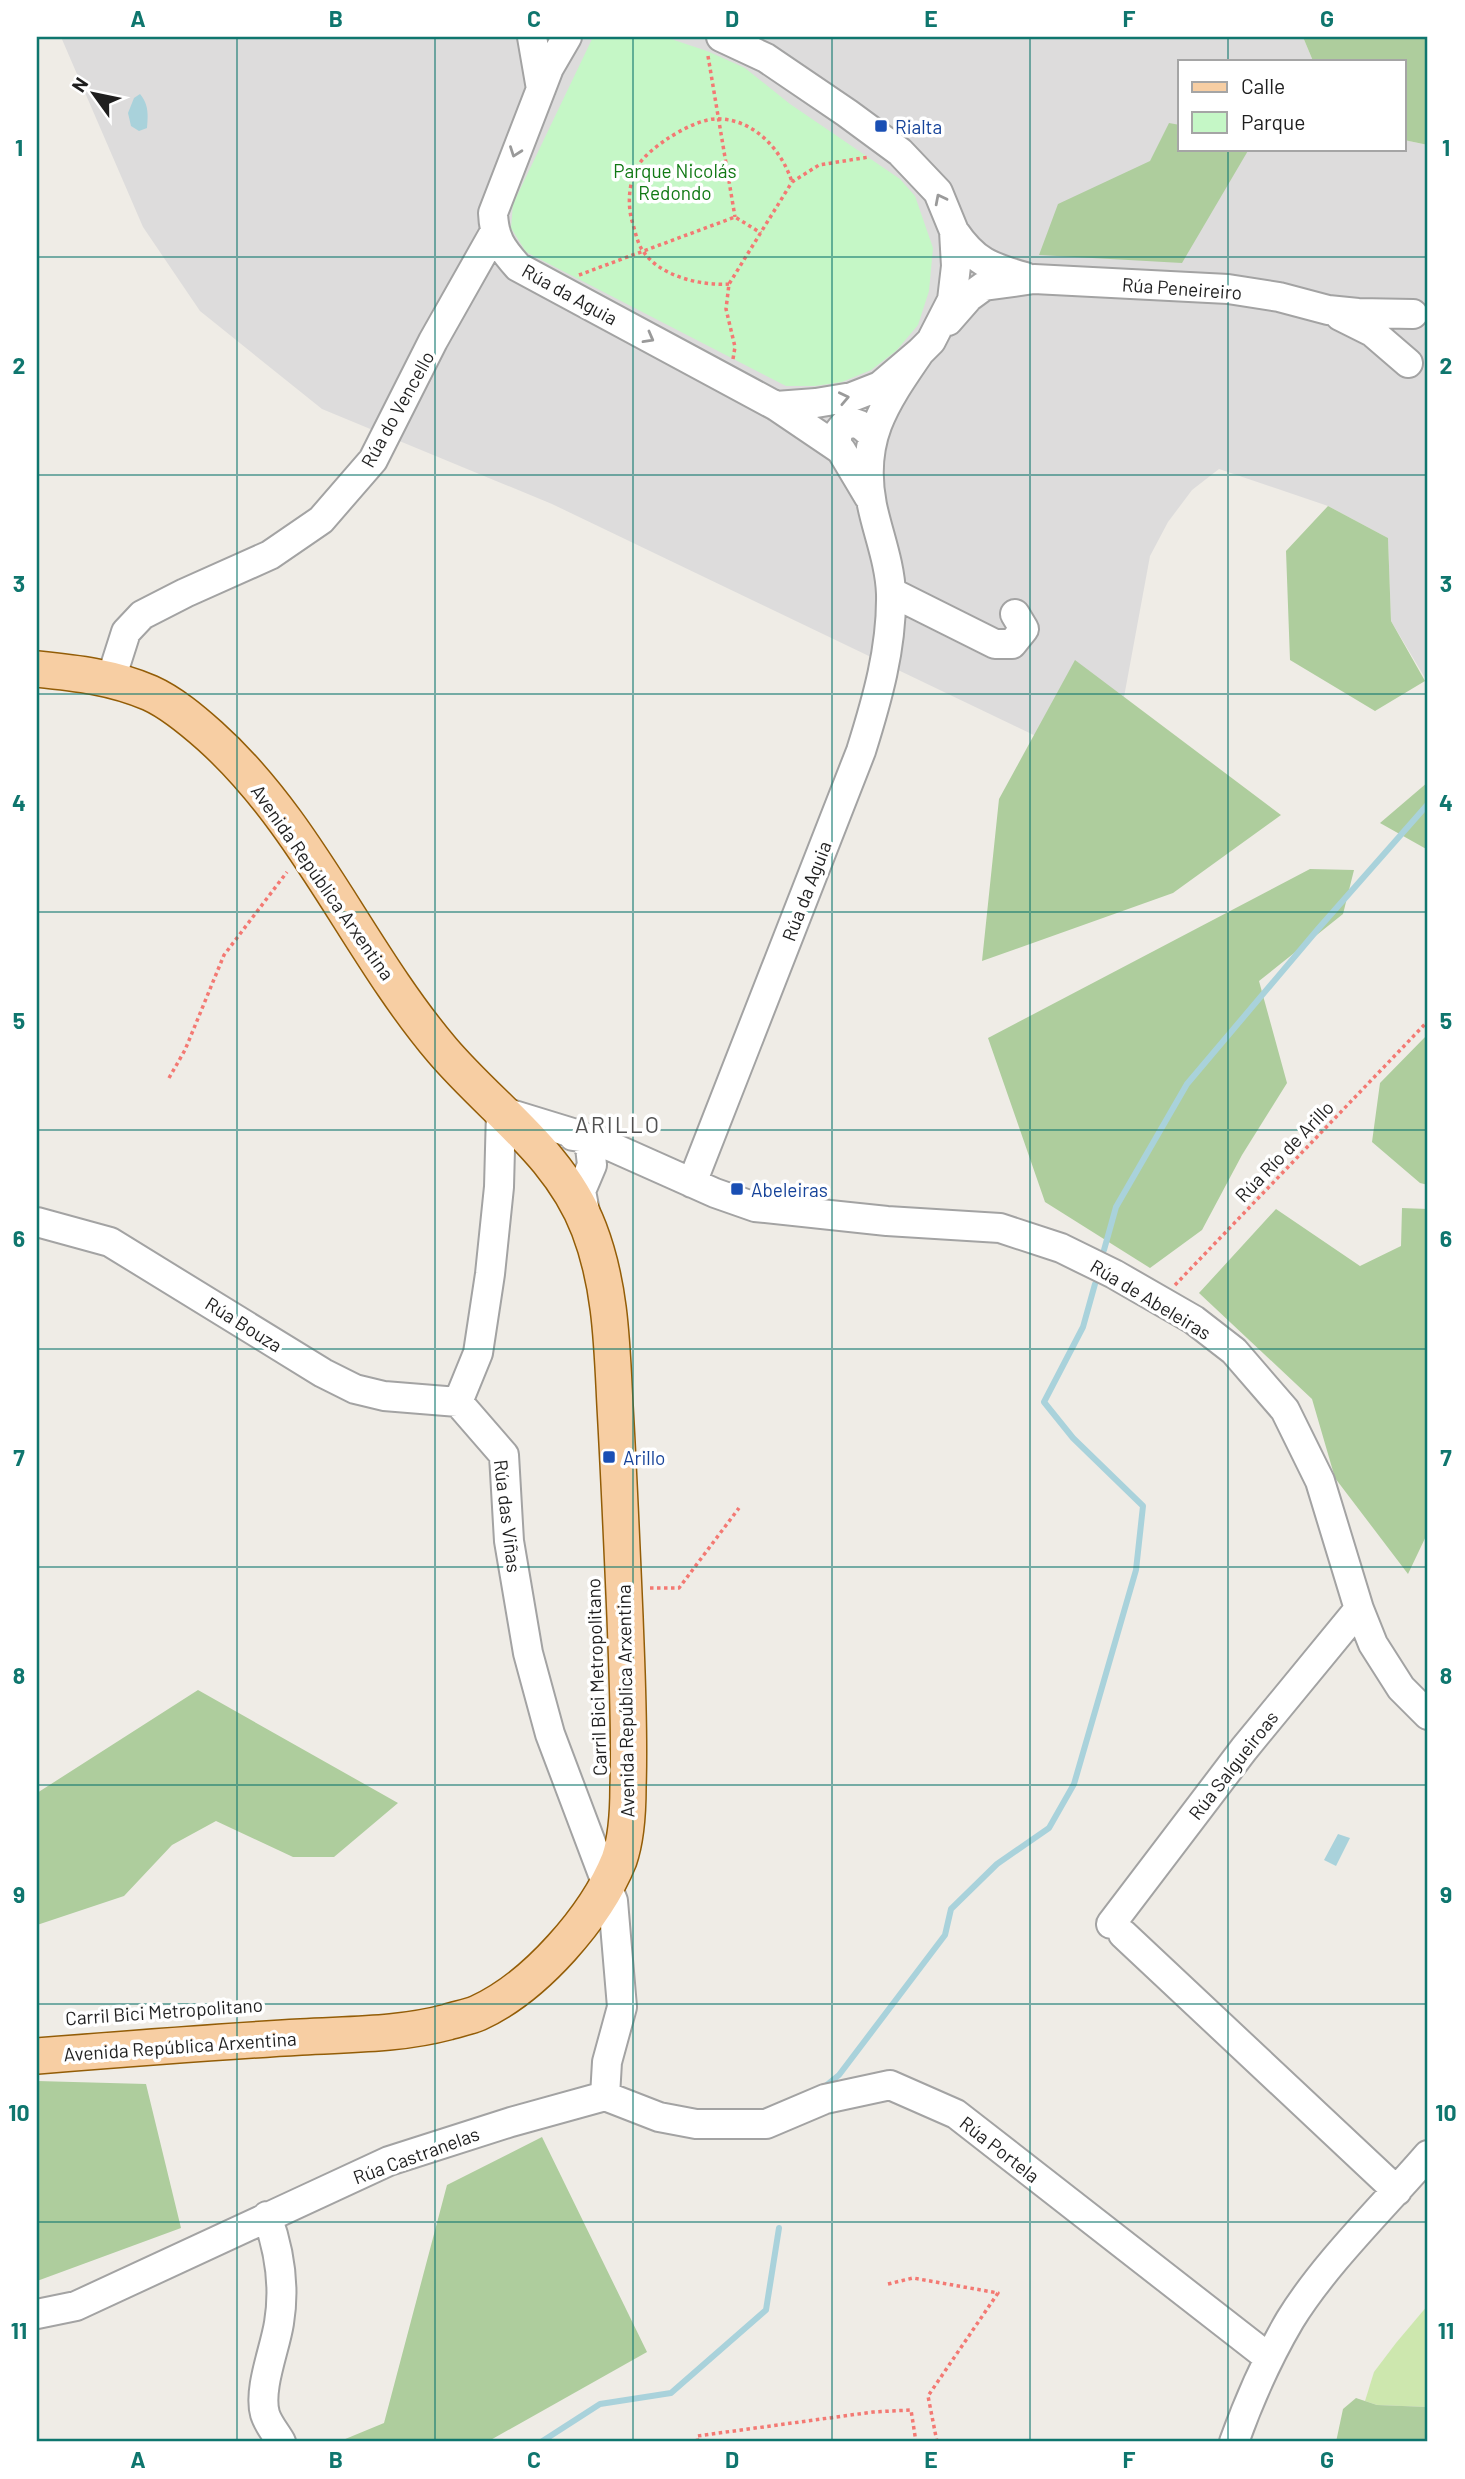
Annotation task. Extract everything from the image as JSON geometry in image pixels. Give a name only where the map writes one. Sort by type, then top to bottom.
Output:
[{"type":"main road","name":"Avenida República Arxentina","points":[[37,669],[111,679],[153,695],[206,732],[248,775],[304,849],[349,919],[442,1050],[553,1164],[588,1225],[603,1273],[611,1322],[629,1747],[627,1820],[621,1855],[606,1886],[558,1951],[519,1987],[477,2014],[386,2034],[303,2037],[37,2056]]},
{"type":"street","points":[[532,37],[545,78]]},
{"type":"street","points":[[542,37],[545,78]]},
{"type":"street","points":[[494,233],[493,213],[524,126],[567,37]]},
{"type":"street","name":"Rúa da Aguia","points":[[692,1183],[861,751],[878,695],[889,641],[891,592],[872,502],[869,468],[872,435],[886,401],[925,346],[952,300],[956,266],[954,231],[938,192],[900,152],[762,48],[714,44]]},
{"type":"street","name":"Rúa Peneireiro","points":[[954,231],[964,247],[991,268],[1034,279]]},
{"type":"street","name":"Rúa da Aguia","points":[[494,233],[506,254],[518,267],[776,405],[837,446],[872,502]]},
{"type":"street","name":"Rúa do Vencello","points":[[111,679],[126,632],[142,615],[270,555],[321,520],[373,460],[433,341],[494,233]]},
{"type":"street","name":"Rúa Peneireiro","points":[[925,346],[969,297],[984,286],[1034,279],[1227,289],[1279,297],[1328,310],[1421,313]]},
{"type":"street","name":"Rúa Peneireiro","points":[[1328,310],[1372,332],[1418,366]]},
{"type":"street","name":"Rúa Peneireiro","points":[[1418,366],[1399,353],[1396,343],[1401,323],[1421,313]]},
{"type":"street","name":"Rúa da Aguia","points":[[776,405],[816,403],[852,397],[880,386],[925,346]]},
{"type":"street","points":[[837,446],[837,434],[844,425],[854,422],[861,424],[872,435]]},
{"type":"street","points":[[891,592],[995,644],[1012,643],[1024,629],[1015,614]]},
{"type":"street","points":[[458,1402],[478,1353],[490,1274],[499,1187],[502,1111]]},
{"type":"street","name":"Avenida República Arxentina","points":[[502,1111],[579,1135]]},
{"type":"street","points":[[553,1164],[556,1144],[563,1136],[579,1135],[590,1147],[592,1165]]},
{"type":"street","name":"Rúa de Abeleiras","points":[[579,1135],[594,1139],[692,1183],[755,1206],[887,1221],[1000,1228],[1060,1248],[1114,1274],[1194,1320],[1234,1351],[1285,1410],[1320,1481],[1359,1608],[1373,1644],[1401,1688],[1428,1715]]},
{"type":"street","name":"Rúa de Abeleiras","points":[[553,1164],[658,1168]]},
{"type":"street","name":"Avenida República Arxentina","points":[[588,1225],[582,1191],[592,1165]]},
{"type":"street","name":"Rúa Bouza","points":[[37,1222],[110,1242],[323,1373],[355,1389],[384,1396],[458,1402]]},
{"type":"street","name":"Rúa das Viñas","points":[[458,1402],[504,1455],[509,1541],[528,1653],[550,1734],[606,1886]]},
{"type":"street","name":"Rúa Salgueiroas","points":[[1359,1608],[1244,1749],[1117,1929],[1396,2191]]},
{"type":"street","points":[[605,2096],[607,2062],[622,2007],[614,1907],[606,1886]]},
{"type":"street","name":"Rúa Portela","points":[[605,2096],[659,2117],[696,2124],[766,2124],[825,2099],[890,2085],[956,2114],[1269,2358]]},
{"type":"street","name":"Rúa Castranelas","points":[[37,2314],[76,2306],[389,2161],[511,2122],[605,2096]]},
{"type":"street","points":[[1234,2442],[1269,2358],[1291,2318],[1326,2271],[1428,2155]]},
{"type":"street","points":[[267,2216],[278,2253],[281,2302],[263,2400],[265,2415],[281,2442]]},
{"type":"path","points":[[714,44],[718,118],[735,216],[761,233]]},
{"type":"path","points":[[729,285],[692,282],[673,274],[643,251],[629,210],[630,188],[639,164],[655,147],[677,132],[718,118],[735,121],[753,129],[781,156],[792,182]]},
{"type":"path","points":[[729,381],[736,347],[726,309],[729,285],[792,182],[819,166],[900,152]]},
{"type":"path","points":[[566,293],[580,273],[735,216]]},
{"type":"path","points":[[169,1078],[185,1050],[224,956],[304,849]]},
{"type":"path","name":"Rúa Río de Arillo","points":[[1162,1301],[1184,1274],[1273,1185],[1428,1021]]},
{"type":"path","points":[[624,1586],[668,1590],[679,1588],[739,1508]]},
{"type":"path","points":[[888,2284],[913,2278],[998,2293],[928,2396],[937,2442]]},
{"type":"path","points":[[698,2442],[697,2436],[873,2412],[911,2410],[916,2442]]},
{"type":"shaded area","points":[[61,37],[1303,37],[1313,60],[1178,60],[1178,150],[1406,150],[1406,140],[1428,145],[1428,683],[1391,621],[1388,538],[1328,506],[1219,469],[1192,490],[1168,522],[1150,556],[1124,697],[1096,765],[552,504],[322,409],[200,311],[143,227]]},
{"type":"green space","name":"Parque Nicolás Redondo","points":[[593,37],[665,37],[707,51],[745,68],[790,104],[900,179],[915,196],[933,248],[929,291],[918,325],[896,351],[871,370],[842,382],[786,386],[526,252],[511,228],[513,204]]},
{"type":"green space","points":[[1303,37],[1428,37],[1428,145],[1406,140],[1406,60],[1313,60]]},
{"type":"green space","points":[[1169,123],[1178,125],[1178,150],[1248,150],[1182,263],[1039,255],[1058,204],[1150,161]]},
{"type":"green space","points":[[1328,506],[1388,538],[1391,621],[1425,681],[1375,711],[1290,660],[1286,551]]},
{"type":"green space","points":[[1075,660],[1281,815],[1173,893],[982,961],[999,799]]},
{"type":"green space","points":[[1428,782],[1428,850],[1380,823]]},
{"type":"green space","points":[[1310,869],[1354,870],[1343,914],[1259,981],[1287,1083],[1242,1155],[1202,1230],[1150,1268],[1045,1202],[988,1038]]},
{"type":"green space","points":[[1428,1034],[1428,1185],[1420,1183],[1372,1142],[1380,1083]]},
{"type":"green space","points":[[1402,1208],[1428,1209],[1428,1532],[1408,1574],[1335,1478],[1312,1399],[1199,1293],[1276,1209],[1360,1266],[1401,1246]]},
{"type":"green space","points":[[198,1690],[398,1803],[334,1857],[293,1857],[216,1821],[172,1845],[124,1896],[37,1925],[37,1793]]},
{"type":"green space","points":[[37,2081],[146,2084],[181,2228],[37,2281]]},
{"type":"green space","points":[[542,2137],[647,2352],[487,2442],[338,2442],[384,2423],[447,2185]]},
{"type":"green space","points":[[1428,2305],[1428,2407],[1377,2405],[1365,2401],[1374,2372]]},
{"type":"green space","points":[[1356,2398],[1377,2405],[1428,2407],[1428,2442],[1336,2442],[1343,2409]]},
{"type":"water","points":[[140,94],[148,119],[147,128],[139,131],[131,126],[128,113],[134,98]]},
{"type":"water","points":[[1338,1834],[1350,1838],[1336,1866],[1324,1860]]},
{"type":"waterway","points":[[1104,1250],[1116,1207],[1187,1084],[1428,804]]},
{"type":"waterway","points":[[823,2088],[839,2075],[945,1935],[951,1909],[997,1864],[1049,1828],[1074,1784],[1136,1570],[1143,1506],[1073,1438],[1044,1402],[1083,1327],[1095,1284]]},
{"type":"waterway","points":[[541,2442],[600,2404],[671,2393],[766,2310],[779,2228]]},
{"type":"place","name":"Rialta","points":[[881,126]]},
{"type":"place","name":"Abeleiras","points":[[737,1189]]},
{"type":"place","name":"Arillo","points":[[609,1457]]},
{"type":"district","name":"ARILLO","points":[[618,1124]]}]
